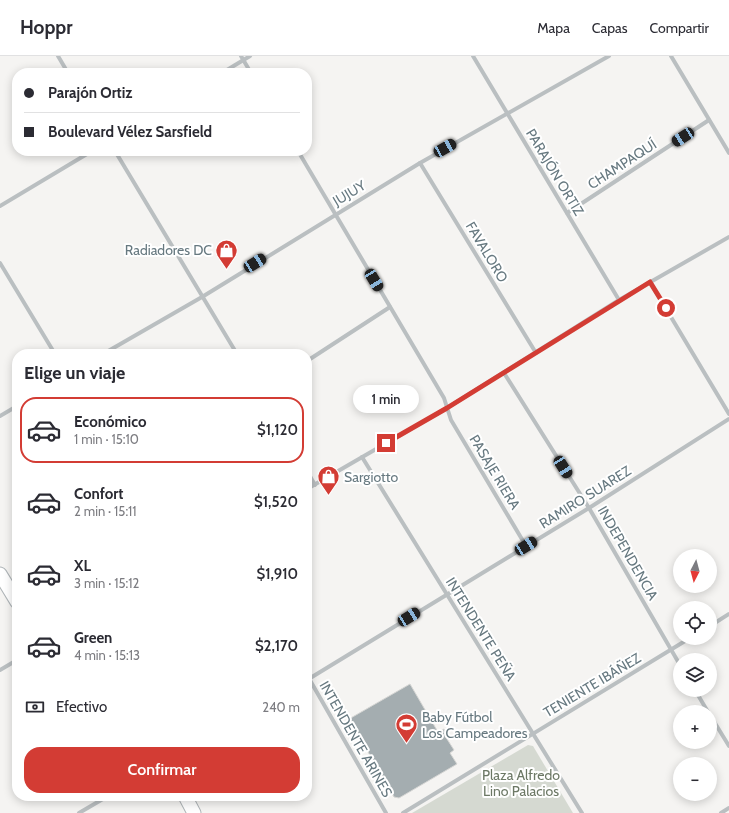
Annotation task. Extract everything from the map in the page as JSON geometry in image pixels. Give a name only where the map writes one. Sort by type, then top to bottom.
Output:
[{"type":"main road","points":[[0,574],[12,594]]},
{"type":"main road","points":[[188,801],[194,813]]},
{"type":"street","points":[[58,56],[65,68]]},
{"type":"street","points":[[229,68],[242,58],[250,56]]},
{"type":"street","name":"PARAJÓN ORTIZ","points":[[472,56],[508,113],[619,300]]},
{"type":"street","name":"JUJUY","points":[[112,349],[202,296],[420,163],[609,56]]},
{"type":"street","points":[[670,56],[729,153]]},
{"type":"street","points":[[242,58],[248,68]]},
{"type":"street","name":"CHAMPAQUÍ","points":[[567,213],[709,120]]},
{"type":"street","points":[[0,206],[84,156]]},
{"type":"street","points":[[118,156],[234,349]]},
{"type":"street","points":[[301,156],[444,398],[447,408]]},
{"type":"street","name":"FAVALORO","points":[[420,163],[536,352]]},
{"type":"street","points":[[312,486],[447,408],[619,300],[729,237]]},
{"type":"street","points":[[0,262],[52,349]]},
{"type":"street","points":[[650,282],[729,414]]},
{"type":"street","points":[[312,358],[390,307]]},
{"type":"street","name":"INDEPENDENCIA","points":[[504,373],[589,508],[673,653]]},
{"type":"street","name":"PASAJE RIERA","points":[[447,408],[451,420],[526,546]]},
{"type":"street","points":[[0,416],[12,409]]},
{"type":"street","name":"RAMIRO SUAREZ","points":[[312,676],[589,508],[729,419]]},
{"type":"street","name":"INTENDENTE PEÑA","points":[[362,457],[582,813]]},
{"type":"street","points":[[312,480],[315,485]]},
{"type":"street","points":[[717,622],[729,614]]},
{"type":"street","name":"TENIENTE IBÁÑEZ","points":[[403,813],[679,645]]},
{"type":"street","points":[[0,670],[12,663]]},
{"type":"street","name":"INTENDENTE ARINES","points":[[312,685],[386,813]]},
{"type":"street","points":[[717,726],[729,746]]},
{"type":"street","points":[[79,813],[99,801]]},
{"type":"street","points":[[721,813],[729,808]]},
{"type":"green space","name":"Plaza Alfredo Lino Palacios","points":[[528,745],[533,746],[573,813],[412,813]]},
{"type":"building","name":"Baby Fútbol Los Campeadores","points":[[410,684],[438,732],[444,729],[449,738],[447,739],[454,750],[450,753],[457,764],[399,798],[394,797],[349,719]]},
{"type":"place","name":"Radiadores DC","points":[[227,270]]},
{"type":"place","name":"Sargiotto","points":[[329,496]]},
{"type":"place","name":"Baby Fútbol Los Campeadores","points":[[407,744]]},
{"type":"route","points":[[386,443],[447,408],[650,282],[666,308]]}]
